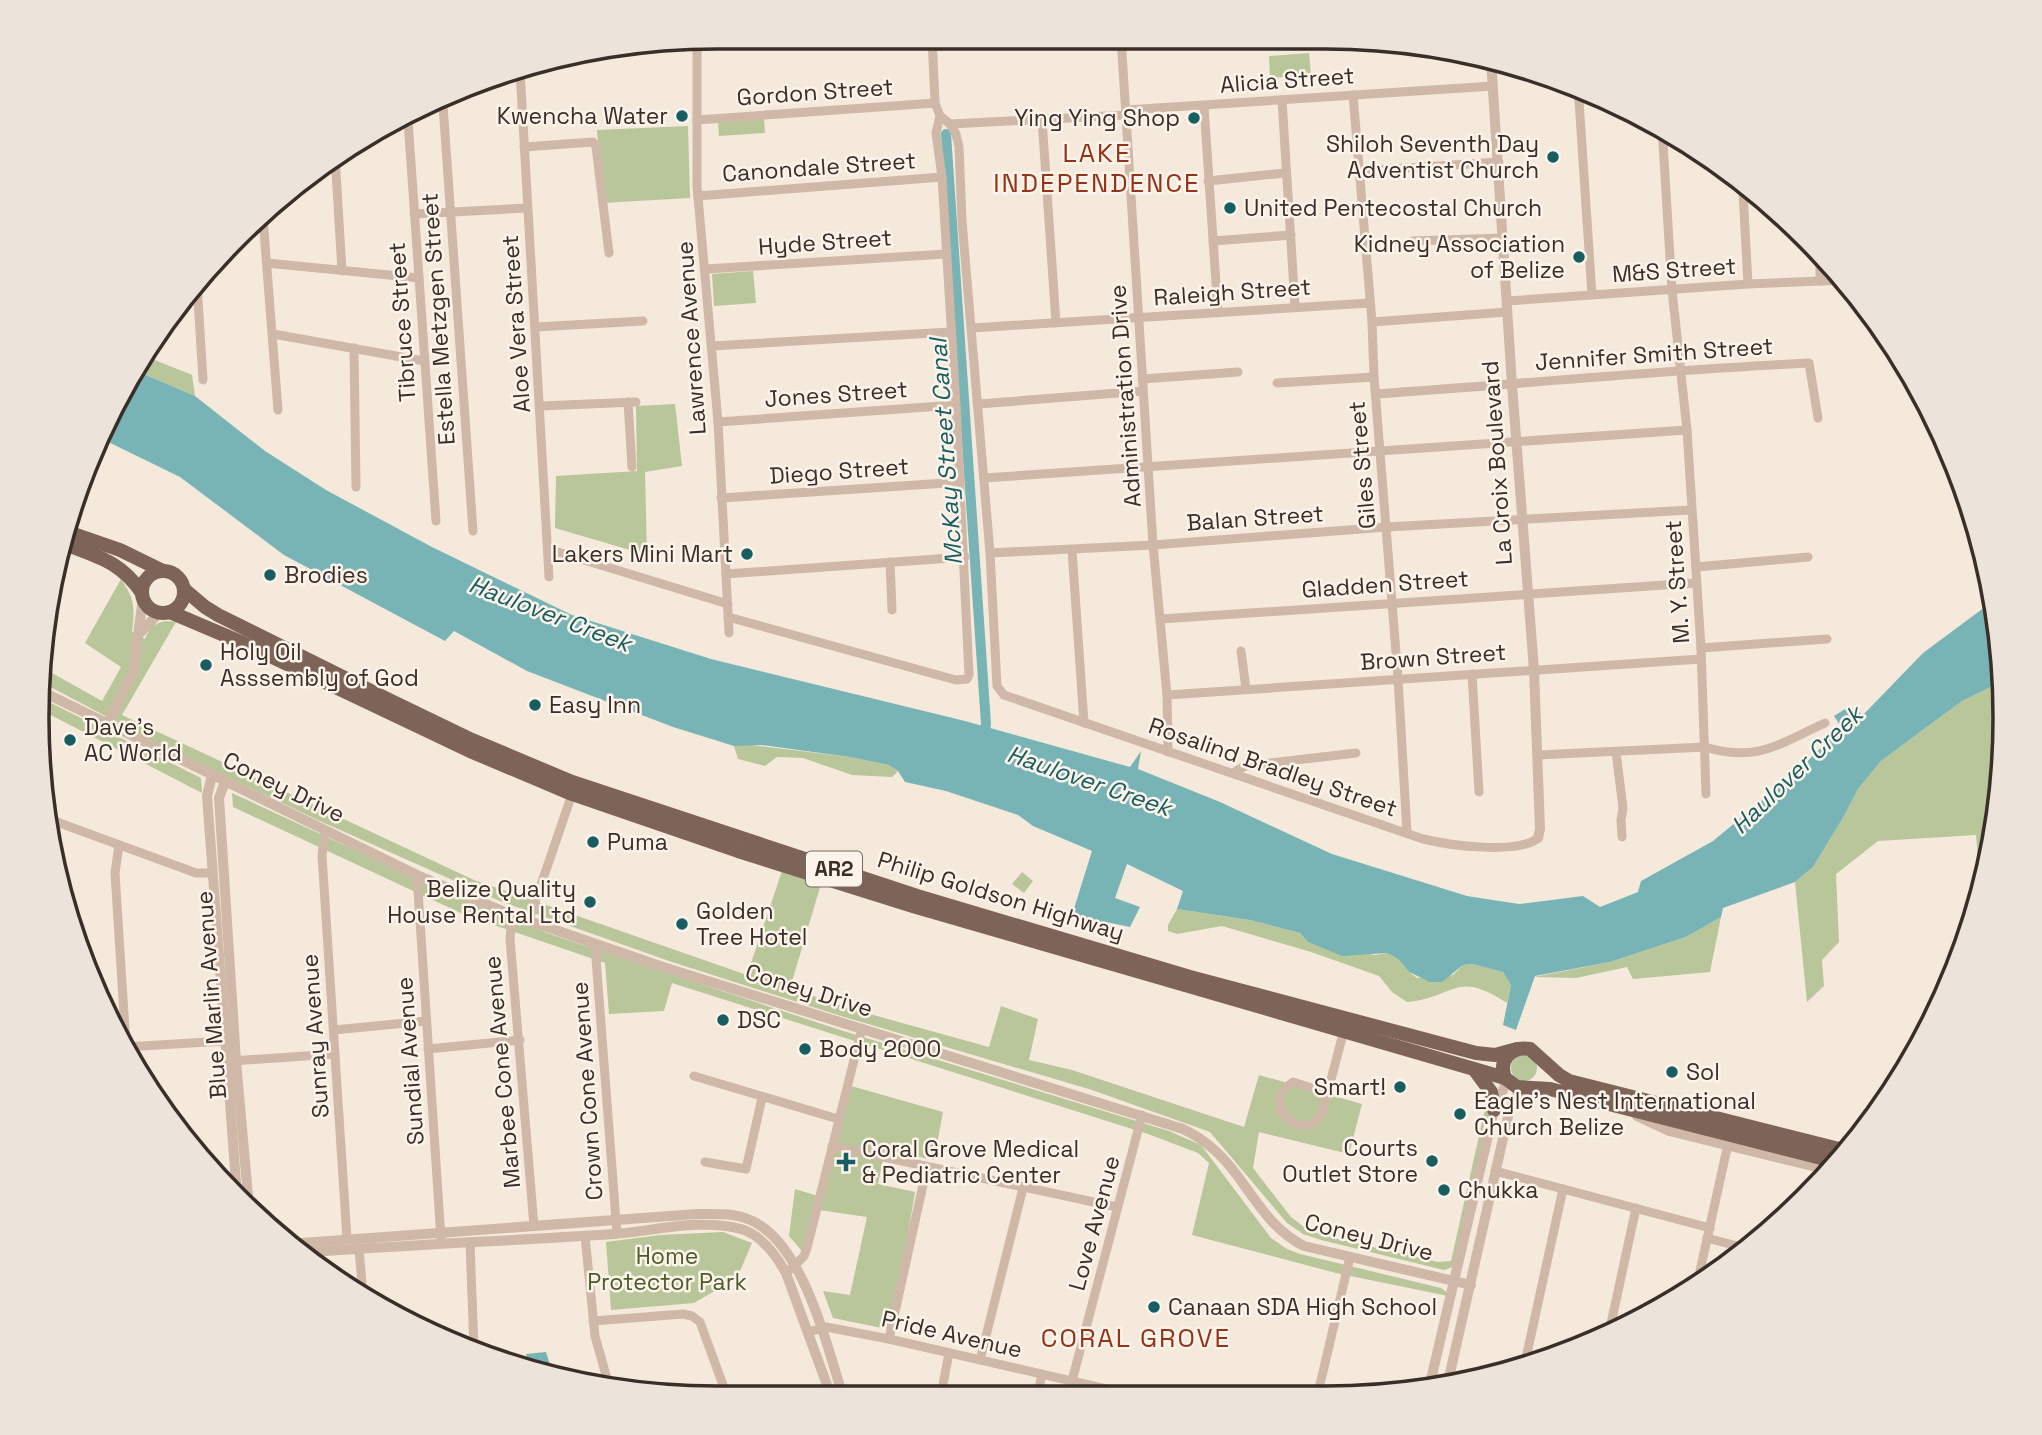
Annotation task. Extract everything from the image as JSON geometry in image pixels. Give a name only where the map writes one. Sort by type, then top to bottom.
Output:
[{"type":"main road","points":[[71,546],[120,567],[131,577],[149,608],[165,613],[181,604],[185,590],[175,575],[120,550],[75,534]]},
{"type":"main road","points":[[143,596],[146,580],[163,571]]},
{"type":"main road","name":"Philip Goldson Highway","points":[[185,590],[219,615],[375,693],[472,740],[572,782],[916,896],[1190,977],[1476,1053],[1495,1055],[1517,1049]]},
{"type":"main road","name":"Philip Goldson Highway","points":[[165,613],[243,643],[470,751],[572,794],[903,903],[1506,1079]]},
{"type":"main road","points":[[1826,1159],[1550,1089],[1526,1088],[1506,1079],[1504,1061],[1507,1055],[1517,1049],[1530,1049],[1569,1081],[1836,1147]]},
{"type":"main road","points":[[1526,1088],[1535,1084],[1542,1075],[1540,1057]]},
{"type":"main road","points":[[1474,1068],[1491,1092],[1494,1110]]},
{"type":"street","name":"Lawrence Avenue","points":[[697,49],[698,196],[718,422],[729,633]]},
{"type":"street","points":[[933,49],[935,103],[940,116],[950,124],[956,134],[959,147],[962,221],[990,553]]},
{"type":"street","name":"Administration Drive","points":[[1122,49],[1153,545],[1167,695],[1168,752]]},
{"type":"street","name":"La Croix Boulevard","points":[[1492,71],[1516,442],[1534,670],[1540,829],[1538,838]]},
{"type":"street","name":"Aloe Vera Street","points":[[520,79],[549,576]]},
{"type":"street","name":"Alicia Street","points":[[950,124],[1493,86]]},
{"type":"street","name":"Giles Street","points":[[1353,95],[1361,171],[1407,833]]},
{"type":"street","points":[[1578,99],[1592,295]]},
{"type":"street","points":[[1282,100],[1294,306]]},
{"type":"street","name":"Gordon Street","points":[[697,120],[935,103]]},
{"type":"street","points":[[1204,106],[1218,313]]},
{"type":"street","name":"Estella Metzgen Street","points":[[443,108],[473,531]]},
{"type":"street","points":[[728,617],[956,680],[967,679],[971,667],[961,482],[942,177],[936,133],[940,116]]},
{"type":"street","points":[[1042,119],[1056,323]]},
{"type":"street","name":"Tibruce Street","points":[[408,125],[436,522]]},
{"type":"street","name":"M. Y. Street","points":[[1663,141],[1672,290],[1688,430],[1695,583],[1701,648],[1706,794]]},
{"type":"street","points":[[524,147],[593,142],[596,147],[609,253]]},
{"type":"street","points":[[1361,171],[1499,162]]},
{"type":"street","points":[[336,169],[342,271]]},
{"type":"street","points":[[1208,181],[1285,173]]},
{"type":"street","name":"Canondale Street","points":[[698,196],[942,177]]},
{"type":"street","points":[[1743,197],[1748,284]]},
{"type":"street","points":[[414,214],[527,208]]},
{"type":"street","points":[[264,227],[278,410]]},
{"type":"street","points":[[1213,241],[1291,235]]},
{"type":"street","points":[[1412,241],[1504,238]]},
{"type":"street","name":"Hyde Street","points":[[706,269],[946,254]]},
{"type":"street","points":[[267,262],[419,278]]},
{"type":"street","points":[[1820,270],[1820,281]]},
{"type":"street","name":"M&S Street","points":[[1372,322],[1592,295],[1830,281]]},
{"type":"street","points":[[198,298],[203,380]]},
{"type":"street","name":"Raleigh Street","points":[[972,328],[1370,303]]},
{"type":"street","points":[[536,327],[643,321]]},
{"type":"street","points":[[712,346],[950,332]]},
{"type":"street","points":[[273,334],[424,361]]},
{"type":"street","points":[[354,348],[356,487]]},
{"type":"street","name":"Jennifer Smith Street","points":[[1376,394],[1679,369],[1809,363],[1818,418]]},
{"type":"street","points":[[1142,379],[1238,372]]},
{"type":"street","points":[[1278,383],[1374,377]]},
{"type":"street","points":[[979,404],[1143,391]]},
{"type":"street","points":[[541,406],[632,402],[632,467]]},
{"type":"street","name":"Jones Street","points":[[718,422],[956,405]]},
{"type":"street","points":[[984,478],[1688,430]]},
{"type":"street","name":"Diego Street","points":[[721,498],[961,482]]},
{"type":"street","name":"Balan Street","points":[[990,553],[1691,510]]},
{"type":"street","points":[[548,549],[728,604]]},
{"type":"street","points":[[1073,550],[1084,723]]},
{"type":"street","name":"Rosalind Bradley Street","points":[[990,553],[997,686],[1004,695],[1436,842],[1466,846],[1523,845],[1538,838]]},
{"type":"street","points":[[726,574],[965,557]]},
{"type":"street","points":[[1696,567],[1808,557]]},
{"type":"street","points":[[890,562],[891,610]]},
{"type":"street","name":"Gladden Street","points":[[1161,619],[1695,583]]},
{"type":"street","points":[[107,725],[128,685],[139,634],[143,596]]},
{"type":"street","points":[[139,634],[165,613]]},
{"type":"street","points":[[1701,648],[1826,639]]},
{"type":"street","points":[[1241,651],[1246,689]]},
{"type":"street","name":"Brown Street","points":[[1167,695],[1701,659]]},
{"type":"street","points":[[1472,674],[1479,792]]},
{"type":"street","name":"Coney Drive","points":[[50,695],[417,874],[512,915],[595,945],[1183,1129],[1212,1148],[1283,1234],[1304,1246],[1471,1285]]},
{"type":"street","points":[[1538,755],[1705,747],[1725,753],[1753,754],[1825,723]]},
{"type":"street","points":[[1616,751],[1623,808],[1620,820],[1622,837]]},
{"type":"street","points":[[1233,773],[1245,765],[1356,753]]},
{"type":"street","name":"Blue Marlin Avenue","points":[[212,775],[207,796],[224,1041],[231,1061],[247,1192]]},
{"type":"street","name":"Blue Marlin Avenue","points":[[225,782],[219,798],[236,1181]]},
{"type":"street","points":[[529,920],[572,794]]},
{"type":"street","points":[[58,822],[196,873],[212,873]]},
{"type":"street","name":"Sunray Avenue","points":[[325,830],[322,856],[347,1239]]},
{"type":"street","points":[[119,845],[115,873],[125,1025]]},
{"type":"street","name":"Sundial Avenue","points":[[417,874],[441,1238]]},
{"type":"street","name":"Marbee Cone Avenue","points":[[512,915],[510,939],[534,1226]]},
{"type":"street","name":"Crown Cone Avenue","points":[[595,945],[616,1228]]},
{"type":"street","points":[[334,1030],[426,1021]]},
{"type":"street","points":[[786,1273],[804,1256],[807,1248],[862,1028]]},
{"type":"street","points":[[1327,1093],[1293,1082],[1280,1097],[1279,1107],[1289,1121],[1300,1126],[1317,1121],[1321,1114],[1327,1093],[1344,1030]]},
{"type":"street","points":[[428,1049],[520,1040]]},
{"type":"street","points":[[136,1046],[224,1041]]},
{"type":"street","points":[[231,1061],[335,1054]]},
{"type":"street","points":[[694,1076],[838,1119]]},
{"type":"street","points":[[1432,1377],[1494,1110],[1506,1079]]},
{"type":"street","points":[[1450,1374],[1509,1112],[1516,1097],[1526,1088]]},
{"type":"street","points":[[705,1162],[746,1169],[762,1098]]},
{"type":"street","points":[[1608,1104],[1669,1130],[1818,1167]]},
{"type":"street","name":"Love Avenue","points":[[1072,1381],[1142,1115]]},
{"type":"street","points":[[1700,1270],[1728,1144]]},
{"type":"street","points":[[832,1146],[1117,1207]]},
{"type":"street","points":[[889,1339],[926,1167]]},
{"type":"street","points":[[1496,1171],[1636,1208],[1736,1244]]},
{"type":"street","points":[[980,1360],[1023,1188]]},
{"type":"street","points":[[1527,1355],[1563,1189]]},
{"type":"street","points":[[1612,1321],[1636,1208]]},
{"type":"street","points":[[304,1243],[347,1239],[441,1238],[470,1242],[585,1236],[697,1214],[746,1218],[772,1234],[796,1265],[840,1386]]},
{"type":"street","points":[[316,1252],[359,1249],[534,1226],[722,1226],[744,1230],[763,1242],[777,1256],[809,1332],[828,1386]]},
{"type":"street","points":[[585,1236],[597,1348],[606,1376]]},
{"type":"street","points":[[470,1242],[474,1340]]},
{"type":"street","points":[[359,1249],[362,1283]]},
{"type":"street","points":[[1320,1386],[1350,1257]]},
{"type":"street","points":[[593,1321],[683,1314],[692,1316],[700,1322],[723,1386]]},
{"type":"street","name":"Pride Avenue","points":[[809,1332],[831,1328],[889,1339],[1094,1386]]},
{"type":"street","points":[[943,1386],[949,1353]]},
{"type":"street","points":[[1039,1386],[1042,1375]]},
{"type":"green space","points":[[1309,53],[1311,75],[1270,78],[1269,56]]},
{"type":"green space","points":[[764,117],[765,133],[719,136],[718,121]]},
{"type":"green space","points":[[688,126],[690,198],[602,203],[597,130]]},
{"type":"green space","points":[[753,271],[756,303],[714,306],[712,274]]},
{"type":"green space","points":[[154,359],[192,375],[195,396],[144,374]]},
{"type":"green space","points":[[675,404],[682,466],[645,472],[647,555],[555,528],[556,476],[637,471],[636,406]]},
{"type":"green space","points":[[121,579],[133,604],[132,632],[145,639],[157,624],[176,622],[122,715],[474,880],[747,975],[782,871],[821,884],[790,988],[848,1008],[989,1047],[1001,1006],[1038,1019],[1029,1060],[1072,1070],[1244,1127],[1259,1075],[1362,1104],[1349,1154],[1259,1132],[1253,1168],[1291,1217],[1308,1230],[1329,1237],[1438,1262],[1451,1261],[1489,1091],[1488,1116],[1453,1267],[1444,1270],[1303,1234],[1287,1223],[1210,1132],[1092,1090],[841,1016],[669,961],[502,902],[322,822],[160,745],[50,687],[50,672],[102,701],[121,667],[85,643]]},
{"type":"green space","points":[[1992,686],[1992,761],[1978,857],[1976,835],[1878,841],[1836,874],[1839,942],[1822,960],[1824,986],[1807,1002],[1795,882],[1813,867],[1858,789],[1881,761],[1962,701]]},
{"type":"green space","points":[[49,702],[201,778],[202,793],[49,714]]},
{"type":"green space","points":[[743,744],[850,757],[889,765],[898,771],[892,777],[852,775],[803,758],[777,757],[765,766],[738,759],[734,746]]},
{"type":"green space","points":[[232,793],[450,894],[550,934],[837,1029],[1169,1131],[1201,1145],[1271,1238],[1287,1249],[1441,1288],[1448,1296],[1336,1273],[1192,1235],[1209,1163],[1198,1153],[1148,1134],[672,983],[664,1011],[609,1014],[605,963],[465,915],[233,807]]},
{"type":"green space","points":[[1022,872],[1033,881],[1024,893],[1012,884]]},
{"type":"green space","points":[[1177,909],[1250,920],[1300,933],[1308,942],[1375,955],[1387,953],[1398,959],[1417,978],[1453,975],[1463,965],[1472,964],[1503,972],[1511,985],[1507,1003],[1490,993],[1466,986],[1407,1002],[1392,992],[1379,976],[1311,952],[1222,926],[1177,934],[1168,931],[1168,925]]},
{"type":"green space","points":[[1721,917],[1710,972],[1633,979],[1627,967],[1576,978],[1534,977],[1610,962],[1686,937]]},
{"type":"green space","points":[[1524,1055],[1533,1059],[1537,1068],[1533,1077],[1524,1081],[1515,1077],[1511,1068],[1515,1059]]},
{"type":"green space","points":[[851,1086],[943,1112],[934,1160],[885,1150],[878,1184],[915,1192],[892,1330],[833,1318],[823,1291],[850,1295],[867,1217],[819,1210],[808,1258],[789,1236],[795,1189],[821,1197]]},
{"type":"green space","name":"Home Protector Park","points":[[723,1232],[752,1243],[737,1278],[694,1303],[611,1310],[606,1242],[660,1235]]},
{"type":"water","name":"Haulover Creek","points":[[144,374],[195,396],[265,451],[326,490],[432,547],[572,615],[711,659],[965,721],[1130,767],[1141,751],[1138,769],[1220,802],[1332,854],[1467,896],[1519,904],[1583,896],[1600,907],[1638,892],[1641,881],[1713,841],[1801,768],[1841,727],[1834,716],[1850,706],[1863,715],[1923,653],[1983,608],[1992,686],[1962,701],[1881,761],[1858,789],[1813,867],[1795,882],[1723,908],[1721,917],[1686,937],[1610,962],[1535,976],[1516,1030],[1503,1025],[1511,985],[1503,972],[1472,964],[1463,965],[1442,982],[1430,982],[1409,972],[1398,959],[1387,953],[1342,956],[1308,942],[1300,933],[1250,920],[1177,909],[1183,891],[1127,864],[1115,898],[1140,907],[1130,927],[1106,922],[1104,925],[1072,915],[1092,851],[1033,826],[1018,815],[946,791],[905,782],[898,771],[889,765],[762,745],[734,746],[673,727],[527,671],[454,631],[445,641],[284,555],[180,477],[109,442]]},
{"type":"water","points":[[546,1352],[550,1364],[527,1358],[526,1354]]},
{"type":"waterway","name":"McKay Street Canal","points":[[946,134],[986,724],[984,737]]},
{"type":"place","name":"Kwencha Water","points":[[682,116]]},
{"type":"place","name":"Ying Ying Shop","points":[[1194,118]]},
{"type":"place","name":"Shiloh Seventh Day Adventist Church","points":[[1553,157]]},
{"type":"place","name":"United Pentecostal Church","points":[[1230,208]]},
{"type":"place","name":"Kidney Association of Belize","points":[[1579,257]]},
{"type":"place","name":"Lakers Mini Mart","points":[[747,554]]},
{"type":"place","name":"Brodies","points":[[270,575]]},
{"type":"place","name":"Holy Oil Asssembly of God","points":[[206,665]]},
{"type":"place","name":"Easy Inn","points":[[535,705]]},
{"type":"place","name":"Dave's AC World","points":[[70,740]]},
{"type":"place","name":"Puma","points":[[593,842]]},
{"type":"place","name":"Belize Quality House Rental Ltd","points":[[590,902]]},
{"type":"place","name":"Golden Tree Hotel","points":[[682,924]]},
{"type":"place","name":"DSC","points":[[723,1020]]},
{"type":"place","name":"Body 2000","points":[[805,1049]]},
{"type":"place","name":"Sol","points":[[1672,1072]]},
{"type":"place","name":"Smart!","points":[[1400,1087]]},
{"type":"place","name":"Eagle's Nest International Church Belize","points":[[1460,1114]]},
{"type":"place","name":"Courts Outlet Store","points":[[1432,1161]]},
{"type":"place","name":"Coral Grove Medical & Pediatric Center","points":[[846,1162]]},
{"type":"place","name":"Chukka","points":[[1444,1190]]},
{"type":"place","name":"Canaan SDA High School","points":[[1154,1307]]},
{"type":"district","name":"LAKE INDEPENDENCE","points":[[1097,168]]},
{"type":"district","name":"CORAL GROVE","points":[[1136,1338]]}]
